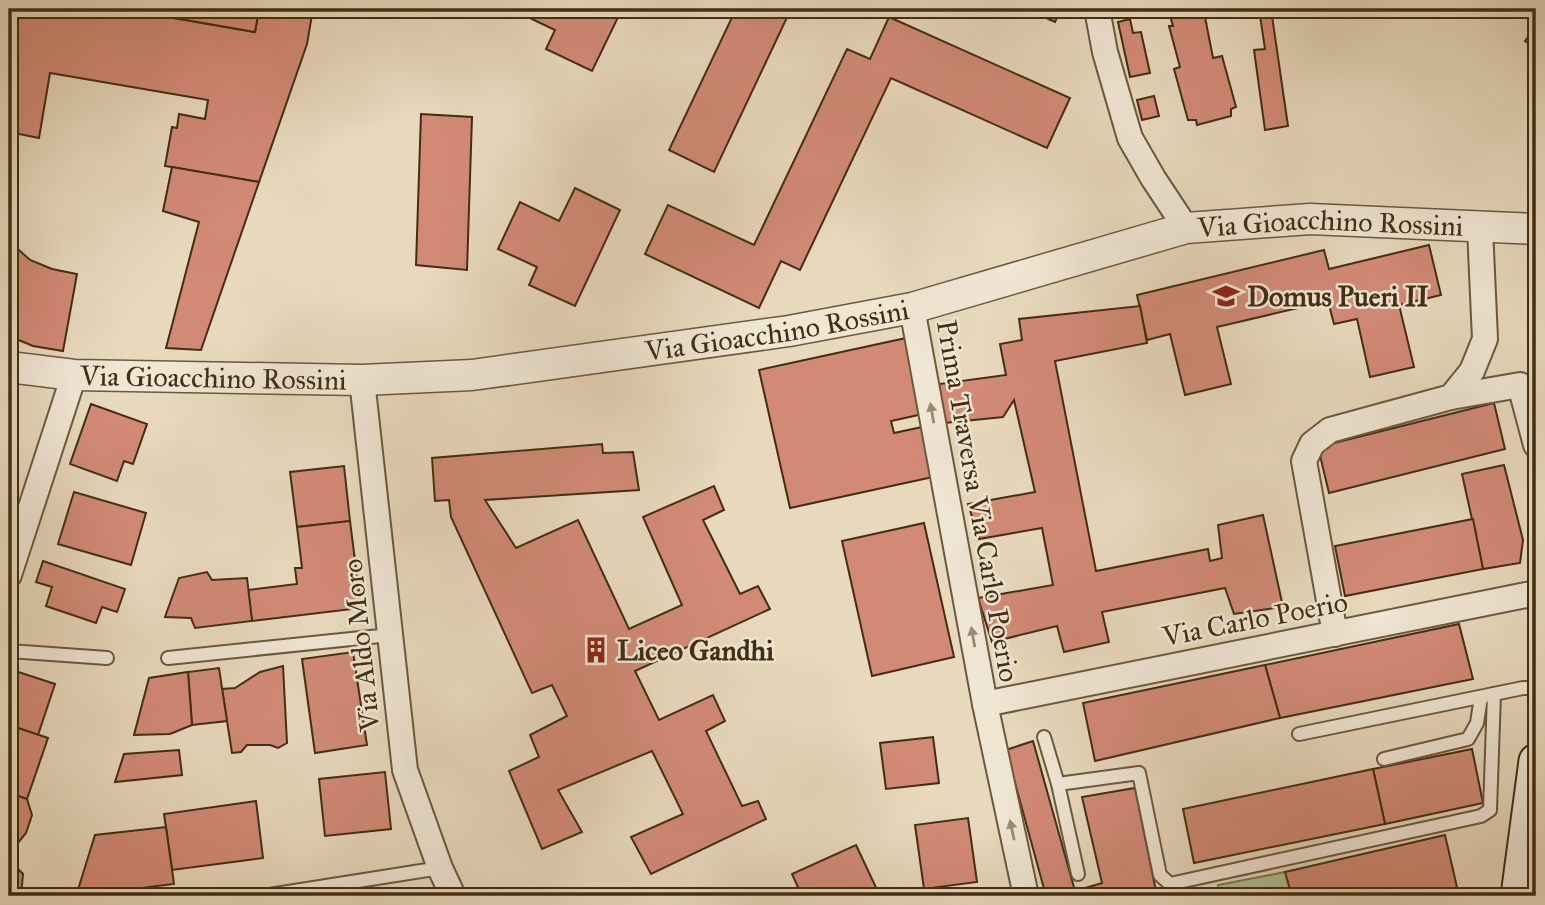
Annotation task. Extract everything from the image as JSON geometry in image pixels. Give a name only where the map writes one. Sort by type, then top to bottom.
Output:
[{"type":"main road","points":[[1518,896],[1536,761]]},
{"type":"street","points":[[1097,9],[1105,52],[1130,138],[1186,228]]},
{"type":"street","name":"Via Gioacchino Rossini","points":[[9,367],[74,375],[362,380],[472,375],[789,331],[912,307],[1186,228],[1310,219],[1536,229]]},
{"type":"street","points":[[1451,397],[1472,371],[1485,340],[1480,228]]},
{"type":"street","name":"Prima Traversa Via Carlo Poerio","points":[[912,307],[985,704],[1026,896]]},
{"type":"street","points":[[9,575],[74,375]]},
{"type":"street","name":"Via Aldo Moro","points":[[362,380],[405,770],[440,868],[453,896]]},
{"type":"street","points":[[1335,634],[1304,461],[1312,444],[1330,430],[1451,397],[1528,384],[1536,445]]},
{"type":"street","name":"Via Carlo Poerio","points":[[985,704],[1536,593]]},
{"type":"lane","points":[[168,658],[390,635]]},
{"type":"lane","points":[[9,651],[107,658]]},
{"type":"lane","points":[[1299,734],[1481,696],[1536,688]]},
{"type":"lane","points":[[1058,784],[1139,773],[1160,875],[1170,884],[1481,817],[1490,810],[1494,694]]},
{"type":"lane","points":[[1384,759],[1468,739],[1477,723],[1481,696]]},
{"type":"lane","points":[[1044,737],[1058,784],[1078,874]]},
{"type":"lane","points":[[263,896],[440,868]]},
{"type":"green space","points":[[1285,872],[1292,896],[1221,896],[1218,885]]},
{"type":"building","points":[[9,9],[121,9],[255,32],[259,9],[313,9],[307,44],[259,182],[165,166],[172,127],[177,128],[179,114],[205,119],[208,100],[50,73],[39,138],[9,132]]},
{"type":"building","points":[[259,9],[255,32],[134,11]]},
{"type":"building","points":[[511,9],[622,9],[592,71],[546,49],[555,30]]},
{"type":"building","points":[[736,9],[791,9],[714,172],[669,150]]},
{"type":"building","points":[[1026,9],[1061,9],[1055,22]]},
{"type":"building","points":[[1168,9],[1207,9],[1209,16],[1205,17],[1213,58],[1222,56],[1236,107],[1231,109],[1231,116],[1197,125],[1196,120],[1188,120],[1174,69],[1180,67],[1169,26],[1173,26]]},
{"type":"building","points":[[1259,9],[1271,9],[1288,126],[1265,130],[1254,50],[1265,49]]},
{"type":"building","points":[[889,17],[1070,98],[1047,148],[891,78],[800,270],[781,261],[759,308],[645,254],[668,205],[754,245],[847,49],[870,59]]},
{"type":"building","points":[[1130,19],[1133,33],[1141,32],[1150,73],[1130,77],[1118,22]]},
{"type":"building","points":[[1536,26],[1536,49],[1525,41]]},
{"type":"building","points":[[1154,96],[1159,116],[1142,120],[1137,100]]},
{"type":"building","points":[[421,114],[472,117],[467,270],[416,265]]},
{"type":"building","points":[[172,167],[259,182],[201,350],[166,348],[199,222],[163,211]]},
{"type":"building","points":[[575,188],[620,210],[575,306],[529,285],[537,267],[498,249],[520,202],[559,221]]},
{"type":"building","points":[[9,241],[30,260],[52,269],[77,274],[63,351],[33,346],[9,336]]},
{"type":"building","points":[[1429,245],[1441,295],[1399,305],[1414,367],[1370,377],[1357,319],[1334,324],[1328,301],[1217,327],[1231,384],[1185,395],[1170,334],[1147,340],[1137,295],[1324,250],[1329,269]]},
{"type":"building","points":[[1530,268],[1536,268],[1536,348],[1533,348]]},
{"type":"building","points":[[1140,306],[1147,343],[1055,361],[1096,571],[1208,549],[1210,561],[1222,558],[1218,525],[1263,515],[1283,607],[1234,614],[1225,588],[1102,612],[1109,642],[1064,652],[1057,626],[992,642],[978,598],[1053,585],[1042,528],[979,539],[968,504],[1035,492],[1014,400],[1003,417],[945,423],[939,384],[1006,375],[1000,344],[1022,340],[1019,319]]},
{"type":"building","points":[[906,338],[923,414],[891,421],[894,433],[922,427],[933,477],[790,508],[759,370]]},
{"type":"building","points":[[1494,403],[1505,449],[1329,493],[1318,447]]},
{"type":"building","points":[[91,404],[147,424],[133,464],[124,461],[117,481],[70,464]]},
{"type":"building","name":"Liceo Gandhi","points":[[602,444],[603,453],[633,452],[639,490],[485,500],[516,548],[578,520],[629,629],[682,605],[643,517],[714,486],[724,510],[703,520],[740,594],[758,586],[770,609],[635,671],[659,720],[713,695],[725,721],[706,731],[742,806],[758,801],[766,819],[651,874],[631,837],[683,814],[652,751],[558,790],[582,832],[542,849],[509,771],[539,757],[530,735],[567,716],[552,685],[532,693],[451,517],[449,500],[435,501],[432,458]]},
{"type":"building","points":[[1504,465],[1523,540],[1520,563],[1483,569],[1462,474]]},
{"type":"building","points":[[344,466],[350,521],[297,527],[290,472]]},
{"type":"building","points":[[9,479],[16,482],[9,503]]},
{"type":"building","points":[[74,492],[146,513],[131,565],[58,544]]},
{"type":"building","points":[[1473,519],[1483,569],[1345,596],[1335,546]]},
{"type":"building","points":[[350,521],[361,608],[252,621],[248,590],[297,584],[295,568],[302,568],[297,527]]},
{"type":"building","points":[[924,523],[954,657],[872,676],[842,541]]},
{"type":"building","points":[[43,561],[125,589],[117,612],[102,607],[96,623],[46,606],[52,587],[36,582]]},
{"type":"building","points":[[207,572],[212,580],[247,578],[252,621],[195,628],[191,618],[165,617],[179,578]]},
{"type":"building","points":[[1459,624],[1473,679],[1280,718],[1265,665]]},
{"type":"building","points":[[353,652],[367,745],[315,753],[302,659]]},
{"type":"building","points":[[1265,665],[1280,718],[1095,761],[1083,703]]},
{"type":"building","points":[[283,666],[287,743],[278,748],[270,745],[247,745],[241,752],[232,753],[222,689],[235,688],[260,672]]},
{"type":"building","points":[[219,668],[227,721],[192,725],[188,672]]},
{"type":"building","points":[[9,669],[55,684],[38,735],[9,725]]},
{"type":"building","points":[[188,672],[192,725],[170,734],[134,735],[149,678]]},
{"type":"building","points":[[9,725],[48,738],[27,799],[9,793]]},
{"type":"building","points":[[933,737],[939,783],[886,789],[880,743]]},
{"type":"building","points":[[1033,741],[1075,891],[1102,883],[1082,797],[1135,788],[1157,896],[1046,896],[1006,750]]},
{"type":"building","points":[[1472,749],[1483,803],[1385,824],[1373,769]]},
{"type":"building","points":[[179,750],[182,775],[115,782],[124,754]]},
{"type":"building","points":[[1373,769],[1385,824],[1194,863],[1183,809]]},
{"type":"building","points":[[385,772],[391,829],[325,836],[319,779]]},
{"type":"building","points":[[9,793],[27,799],[32,815],[26,833],[17,844],[13,864],[23,874],[21,896],[9,896]]},
{"type":"building","points":[[256,801],[263,858],[172,870],[164,814]]},
{"type":"building","points":[[968,818],[977,882],[924,889],[915,825]]},
{"type":"building","points":[[166,827],[174,884],[76,896],[95,835]]},
{"type":"building","points":[[1445,835],[1459,896],[1292,896],[1285,872]]},
{"type":"building","points":[[856,845],[880,896],[802,896],[792,874]]},
{"type":"place","name":"Domus Pueri II","points":[[1226,296]]},
{"type":"place","name":"Liceo Gandhi","points":[[596,650]]}]
